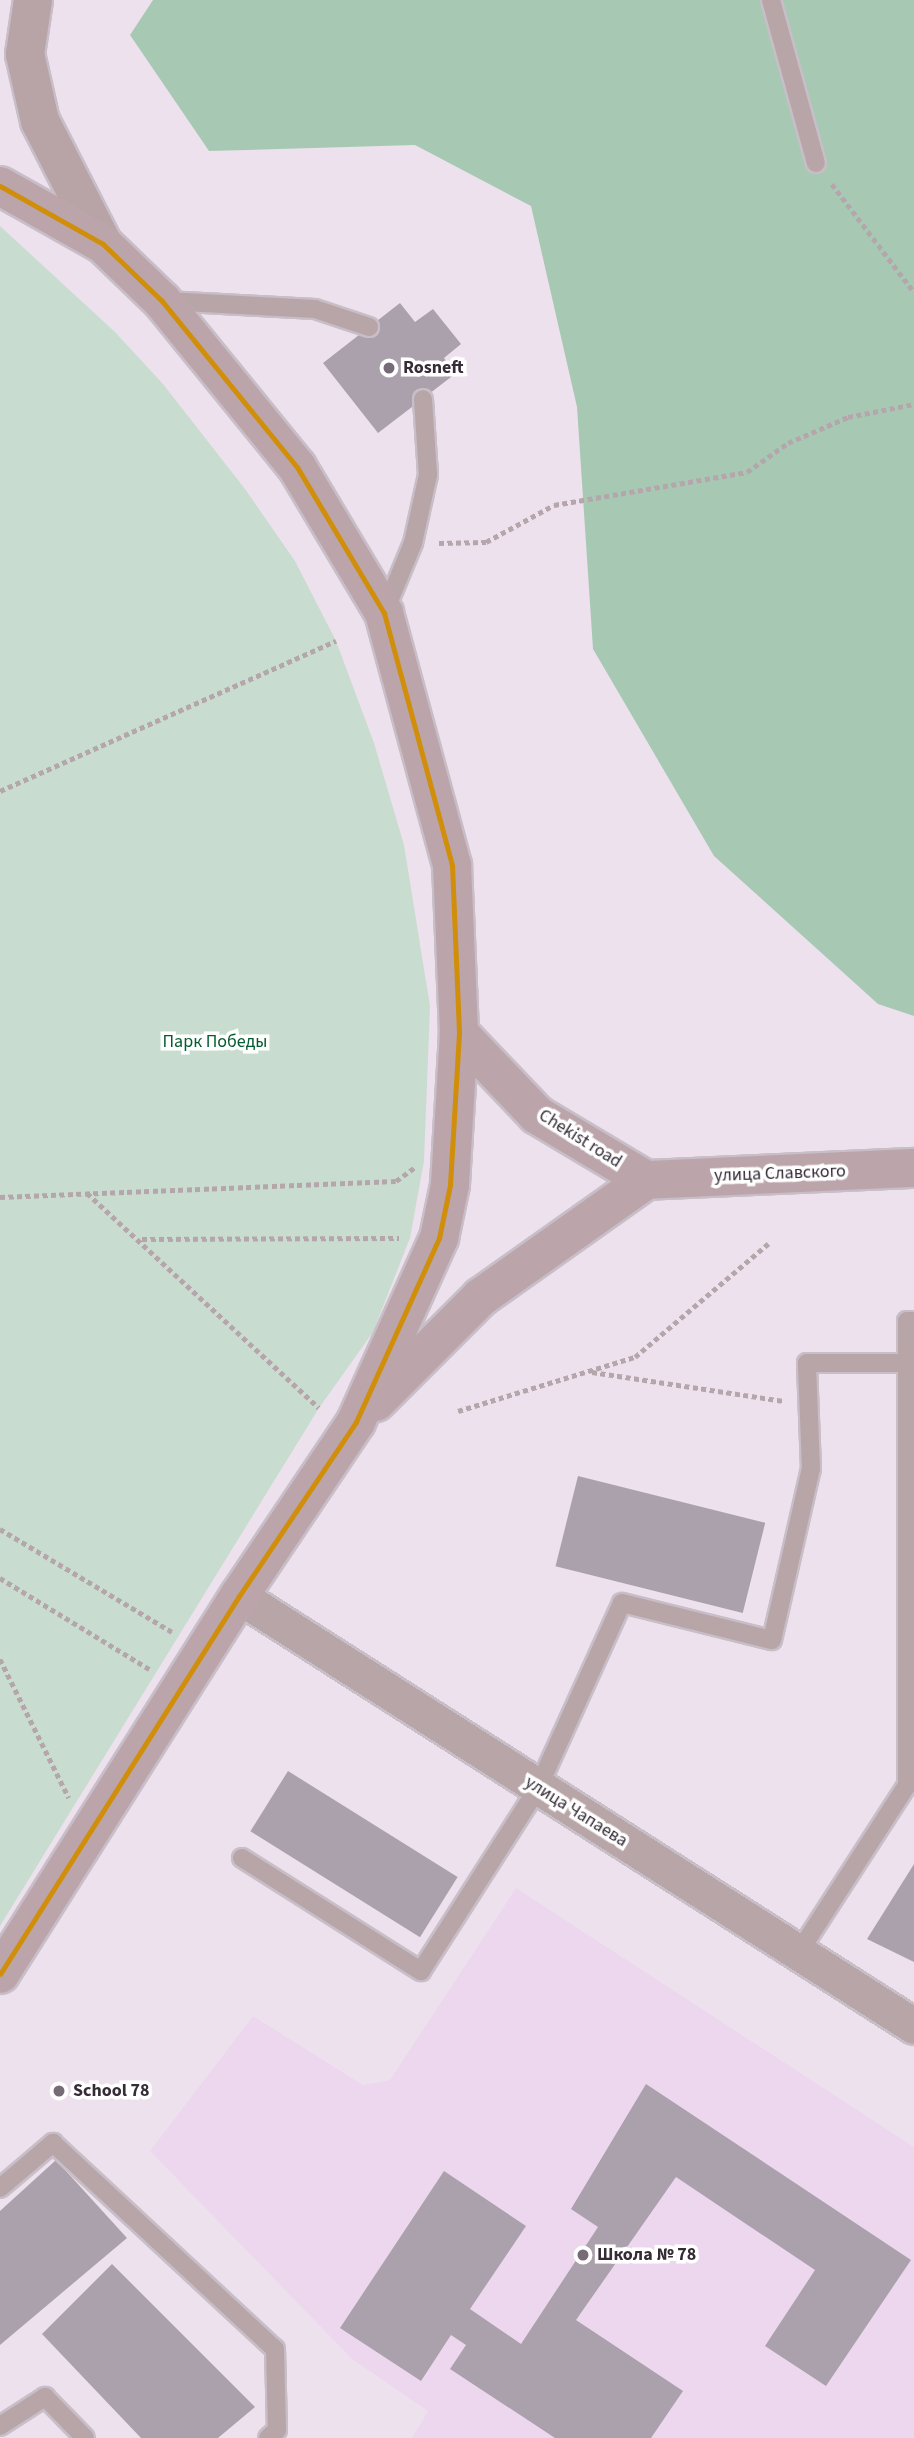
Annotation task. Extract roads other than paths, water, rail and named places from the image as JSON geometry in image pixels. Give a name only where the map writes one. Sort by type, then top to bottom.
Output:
[{"type":"main road","points":[[33,0],[25,54],[40,121],[103,244]]},
{"type":"main road","points":[[0,186],[103,244],[162,301],[297,467],[384,613],[452,865],[459,1033],[450,1185],[439,1238],[356,1422],[239,1596],[0,1974]]},
{"type":"main road","name":"Chekist road","points":[[459,1033],[537,1115],[646,1180]]},
{"type":"main road","name":"улица Славского","points":[[646,1180],[914,1168]]},
{"type":"main road","points":[[356,1422],[481,1297],[646,1180]]},
{"type":"street","name":"улица Чапаева","points":[[239,1596],[914,2026]]},
{"type":"lane","points":[[771,0],[816,163]]},
{"type":"lane","points":[[162,301],[315,309],[369,327]]},
{"type":"lane","points":[[384,613],[413,543],[428,475],[423,399]]},
{"type":"lane","points":[[799,1952],[907,1785],[907,1321],[914,1321]]},
{"type":"lane","points":[[242,1858],[421,1971],[538,1788],[622,1603],[772,1640],[811,1469],[807,1363],[907,1363]]},
{"type":"lane","points":[[0,2188],[52,2143],[275,2349],[277,2430],[268,2438]]},
{"type":"lane","points":[[0,2426],[45,2397],[85,2438]]},
{"type":"place","name":"Rosneft","points":[[389,368]]},
{"type":"place","name":"School 78","points":[[59,2091]]},
{"type":"place","name":"Школа № 78","points":[[583,2255]]},
{"type":"park label","name":"Парк Победы","points":[[215,1042]]}]
